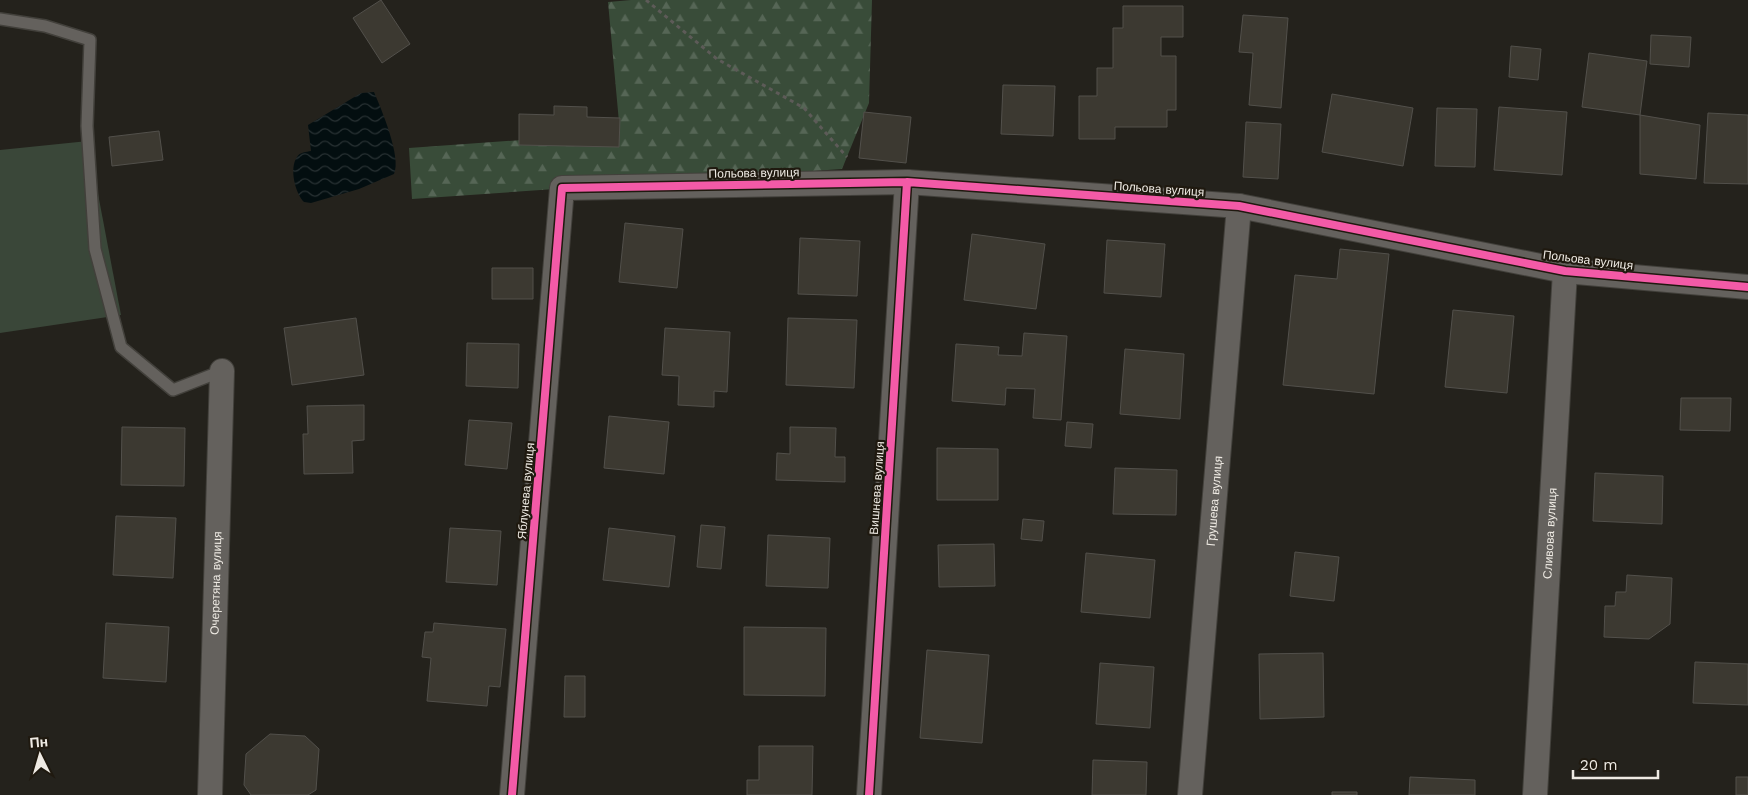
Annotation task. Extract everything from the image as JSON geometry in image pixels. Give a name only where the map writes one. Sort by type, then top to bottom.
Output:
[{"type":"street","name":"Польова вулиця","points":[[562,188],[907,182],[1239,206],[1565,271],[1748,287]]},
{"type":"street","name":"Вишнева вулиця","points":[[869,795],[907,182]]},
{"type":"street","name":"Яблунева вулиця","points":[[512,795],[562,188]]},
{"type":"street","name":"Грушева вулиця","points":[[1190,795],[1239,206]]},
{"type":"street","name":"Сливова вулиця","points":[[1535,795],[1565,271]]},
{"type":"street","name":"Очеретяна вулиця","points":[[210,795],[222,371]]},
{"type":"lane","points":[[0,19],[45,26],[90,40],[87,126],[95,249],[121,347],[173,390],[222,371]]},
{"type":"path","points":[[646,0],[717,59],[804,108],[852,164]]},
{"type":"green space","points":[[631,0],[872,0],[869,103],[842,169],[412,199],[409,148],[620,133],[608,2]]},
{"type":"green space","points":[[88,141],[121,315],[0,333],[0,150]]},
{"type":"water","points":[[374,92],[386,121],[393,145],[396,167],[394,174],[359,189],[311,203],[304,202],[296,187],[293,167],[298,155],[311,151],[308,125],[361,93]]},
{"type":"building","points":[[381,0],[410,44],[382,63],[353,18]]},
{"type":"building","points":[[1123,6],[1183,6],[1183,37],[1161,37],[1161,56],[1176,56],[1176,110],[1167,110],[1167,127],[1115,127],[1115,139],[1079,139],[1079,96],[1097,96],[1097,68],[1113,68],[1113,28],[1123,28]]},
{"type":"building","points":[[1243,15],[1288,18],[1281,108],[1249,105],[1253,53],[1239,52]]},
{"type":"building","points":[[1651,35],[1691,37],[1689,67],[1650,64]]},
{"type":"building","points":[[1511,46],[1541,49],[1538,80],[1509,77]]},
{"type":"building","points":[[1589,53],[1647,61],[1640,115],[1582,107]]},
{"type":"building","points":[[1003,85],[1055,86],[1053,136],[1001,134]]},
{"type":"building","points":[[1332,94],[1413,108],[1403,166],[1322,152]]},
{"type":"building","points":[[554,106],[587,107],[587,117],[620,118],[619,147],[519,145],[519,114],[554,115]]},
{"type":"building","points":[[1499,107],[1567,112],[1562,175],[1494,170]]},
{"type":"building","points":[[1437,108],[1477,109],[1475,167],[1435,166]]},
{"type":"building","points":[[864,112],[911,117],[906,163],[859,158]]},
{"type":"building","points":[[1708,113],[1748,115],[1748,184],[1704,183]]},
{"type":"building","points":[[1640,115],[1700,125],[1696,179],[1640,174]]},
{"type":"building","points":[[1246,122],[1281,124],[1278,179],[1243,177]]},
{"type":"building","points":[[159,131],[163,160],[112,166],[109,137]]},
{"type":"building","points":[[625,223],[683,229],[677,288],[619,282]]},
{"type":"building","points":[[972,234],[1045,244],[1036,309],[964,300]]},
{"type":"building","points":[[800,238],[860,241],[857,296],[798,294]]},
{"type":"building","points":[[1107,240],[1165,244],[1161,297],[1104,293]]},
{"type":"building","points":[[1340,249],[1389,254],[1374,394],[1283,385],[1295,275],[1337,279]]},
{"type":"building","points":[[492,268],[533,268],[533,299],[492,299]]},
{"type":"building","points":[[1453,310],[1514,316],[1507,393],[1445,387]]},
{"type":"building","points":[[356,318],[364,375],[292,385],[284,328]]},
{"type":"building","points":[[788,318],[857,320],[854,388],[786,385]]},
{"type":"building","points":[[665,328],[730,332],[727,392],[714,391],[714,407],[678,405],[679,376],[662,375]]},
{"type":"building","points":[[1024,333],[1067,336],[1061,420],[1033,418],[1035,389],[1006,388],[1005,405],[952,401],[956,344],[999,347],[998,355],[1022,356]]},
{"type":"building","points":[[467,343],[519,344],[518,388],[466,386]]},
{"type":"building","points":[[1125,349],[1184,354],[1180,419],[1120,414]]},
{"type":"building","points":[[1681,398],[1731,398],[1730,431],[1680,430]]},
{"type":"building","points":[[364,405],[364,440],[352,441],[353,473],[304,474],[303,434],[308,434],[307,406]]},
{"type":"building","points":[[609,416],[669,422],[664,474],[604,468]]},
{"type":"building","points":[[469,420],[512,423],[507,469],[465,465]]},
{"type":"building","points":[[1067,422],[1093,424],[1091,448],[1065,446]]},
{"type":"building","points":[[122,427],[185,428],[184,486],[121,485]]},
{"type":"building","points":[[790,427],[836,428],[835,457],[845,457],[845,482],[776,480],[777,453],[790,454]]},
{"type":"building","points":[[937,448],[998,449],[998,500],[937,500]]},
{"type":"building","points":[[1115,468],[1177,470],[1176,515],[1113,514]]},
{"type":"building","points":[[1595,473],[1663,476],[1662,524],[1593,521]]},
{"type":"building","points":[[116,516],[176,518],[173,578],[113,575]]},
{"type":"building","points":[[1023,519],[1044,521],[1042,541],[1021,539]]},
{"type":"building","points":[[701,525],[725,527],[721,569],[697,567]]},
{"type":"building","points":[[450,528],[501,531],[497,585],[446,582]]},
{"type":"building","points":[[609,528],[675,536],[669,587],[603,580]]},
{"type":"building","points":[[768,535],[830,538],[828,588],[766,586]]},
{"type":"building","points":[[994,544],[995,586],[939,587],[938,545]]},
{"type":"building","points":[[1295,552],[1339,557],[1334,601],[1290,596]]},
{"type":"building","points":[[1086,553],[1155,560],[1150,618],[1081,612]]},
{"type":"building","points":[[1627,575],[1672,578],[1670,624],[1649,639],[1604,637],[1605,606],[1615,606],[1616,592],[1626,592]]},
{"type":"building","points":[[106,623],[169,627],[166,682],[103,678]]},
{"type":"building","points":[[434,623],[506,629],[500,687],[489,686],[487,706],[427,701],[431,658],[422,657],[425,632],[433,632]]},
{"type":"building","points":[[744,627],[826,628],[825,696],[744,695]]},
{"type":"building","points":[[927,650],[989,655],[982,743],[920,738]]},
{"type":"building","points":[[1323,653],[1324,717],[1260,719],[1259,654]]},
{"type":"building","points":[[1695,662],[1748,664],[1748,705],[1693,703]]},
{"type":"building","points":[[1100,663],[1154,667],[1150,728],[1096,724]]},
{"type":"building","points":[[565,676],[585,676],[585,717],[564,717]]},
{"type":"building","points":[[270,734],[305,736],[319,749],[316,790],[308,795],[251,795],[244,785],[246,754]]},
{"type":"building","points":[[759,746],[813,746],[812,795],[747,795],[747,780],[759,780]]},
{"type":"building","points":[[1093,760],[1147,762],[1146,795],[1092,795]]},
{"type":"building","points":[[1410,777],[1475,780],[1475,795],[1409,795]]},
{"type":"building","points":[[1736,777],[1748,777],[1748,795],[1736,795]]},
{"type":"building","points":[[1332,792],[1357,792],[1357,795],[1332,795]]},
{"type":"cycle path","points":[[512,795],[562,188],[907,182],[1239,206],[1565,271],[1748,287]]},
{"type":"cycle path","points":[[869,795],[907,182]]}]
